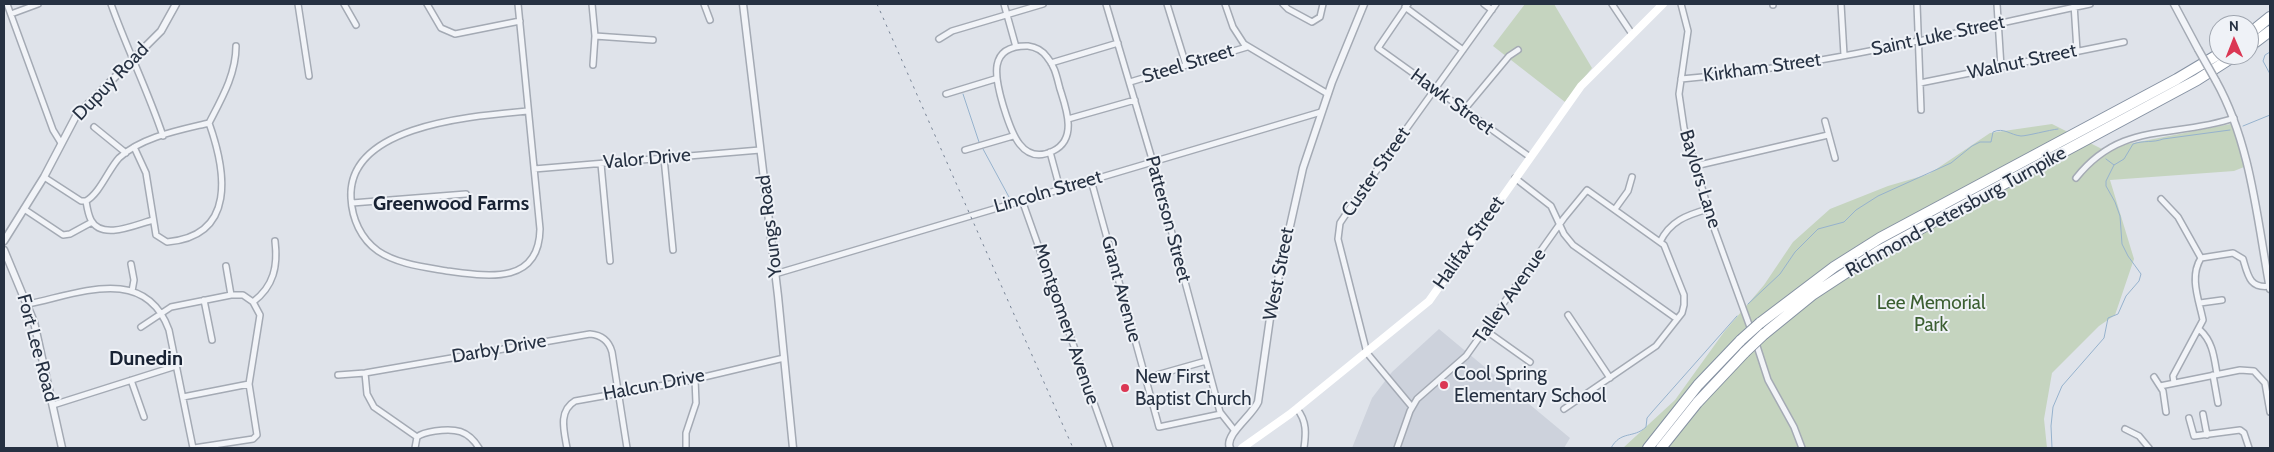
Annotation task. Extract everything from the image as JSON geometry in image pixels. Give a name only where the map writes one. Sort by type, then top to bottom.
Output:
[{"type":"highway","points":[[2259,26],[2270,18]]},
{"type":"highway","points":[[2259,39],[2270,31]]},
{"type":"highway","name":"Richmond-Petersburg Turnpike","points":[[1648,448],[1693,392],[1741,340],[1834,267],[1880,238],[2177,79],[2209,60]]},
{"type":"highway","name":"Richmond-Petersburg Turnpike","points":[[1662,448],[1696,403],[1744,352],[1812,295],[1879,250],[2197,80],[2220,65]]},
{"type":"main road","name":"Halifax Street","points":[[1242,448],[1297,409],[1429,301],[1581,86],[1663,4]]},
{"type":"street","points":[[7,4],[53,130],[62,142]]},
{"type":"street","points":[[11,14],[38,4]]},
{"type":"street","points":[[111,4],[132,60],[150,97],[163,136]]},
{"type":"street","name":"Dupuy Road","points":[[4,241],[44,177],[76,116],[164,28],[176,4]]},
{"type":"street","points":[[298,4],[309,76]]},
{"type":"street","points":[[344,4],[356,25]]},
{"type":"street","points":[[427,4],[441,28],[455,34],[520,21]]},
{"type":"street","points":[[518,4],[540,229],[538,243],[529,261],[509,274],[493,276],[435,269],[392,259],[377,251],[364,237],[357,224],[352,203],[352,186],[359,166],[374,149],[388,139],[455,121],[528,111]]},
{"type":"street","points":[[592,4],[595,36],[593,64]]},
{"type":"street","points":[[704,4],[710,20]]},
{"type":"street","name":"Youngs Road","points":[[743,4],[776,274],[793,448]]},
{"type":"street","points":[[1004,4],[1016,47]]},
{"type":"street","points":[[939,39],[949,32],[1043,4]]},
{"type":"street","name":"Patterson Street","points":[[1106,4],[1130,82],[1221,414],[1235,431]]},
{"type":"street","points":[[1167,4],[1186,66]]},
{"type":"street","points":[[1225,4],[1236,33],[1247,47],[1328,94]]},
{"type":"street","points":[[1283,4],[1307,21],[1317,20],[1323,4]]},
{"type":"street","name":"West Street","points":[[1230,448],[1229,439],[1258,402],[1281,260],[1303,168],[1321,112],[1364,4]]},
{"type":"street","points":[[1484,4],[1492,10]]},
{"type":"street","name":"Custer Street","points":[[1412,407],[1367,353],[1338,239],[1338,229],[1356,199],[1496,4]]},
{"type":"street","points":[[1612,4],[1632,34]]},
{"type":"street","name":"Baylors Lane","points":[[1681,4],[1688,31],[1681,79],[1681,115],[1708,209],[1759,349],[1768,380],[1794,427],[1802,448]]},
{"type":"street","points":[[1841,4],[1844,55]]},
{"type":"street","points":[[1917,4],[1921,110]]},
{"type":"street","points":[[1997,4],[2001,66]]},
{"type":"street","name":"Saint Luke Street","points":[[1844,55],[2074,5],[2090,4]]},
{"type":"street","points":[[2174,4],[2234,118],[2241,140],[2270,287],[2253,285],[2248,279],[2243,259],[2234,253],[2201,258],[2196,265],[2195,278],[2203,320],[2200,330],[2173,376],[2174,383]]},
{"type":"street","points":[[2074,5],[2077,51]]},
{"type":"street","points":[[1407,6],[1463,50]]},
{"type":"street","name":"Hawk Street","points":[[1407,6],[1378,45],[1378,48],[1530,157]]},
{"type":"street","points":[[595,36],[653,40]]},
{"type":"street","name":"Walnut Street","points":[[1920,83],[2124,42]]},
{"type":"street","points":[[1051,63],[1118,43]]},
{"type":"street","points":[[134,147],[146,174],[153,220],[158,237],[163,241],[170,242],[202,230],[216,216],[221,197],[220,158],[209,123],[231,77],[235,64],[236,46]]},
{"type":"street","points":[[1028,46],[1039,49],[1051,63],[1068,119],[1065,138],[1056,149],[1050,152],[1031,152],[1021,146],[1012,136],[995,79],[996,68],[1001,57],[1016,47],[1028,46]]},
{"type":"street","name":"Steel Street","points":[[1130,82],[1247,47]]},
{"type":"street","points":[[1464,110],[1509,56],[1518,50]]},
{"type":"street","name":"Kirkham Street","points":[[1681,79],[1746,73],[1844,55]]},
{"type":"street","points":[[946,94],[995,79]]},
{"type":"street","points":[[1068,119],[1135,100]]},
{"type":"street","name":"Lincoln Street","points":[[776,274],[1321,112]]},
{"type":"street","points":[[2076,178],[2113,146],[2128,138],[2201,127],[2234,118]]},
{"type":"street","points":[[1825,121],[1835,158]]},
{"type":"street","points":[[86,201],[126,152],[163,136],[209,123]]},
{"type":"street","points":[[94,127],[126,152]]},
{"type":"street","points":[[1695,166],[1828,135]]},
{"type":"street","points":[[965,150],[1012,136]]},
{"type":"street","name":"Valor Drive","points":[[534,169],[760,150]]},
{"type":"street","points":[[1050,152],[1060,189]]},
{"type":"street","points":[[664,158],[673,250]]},
{"type":"street","points":[[601,164],[610,261]]},
{"type":"street","points":[[44,177],[81,200],[86,201]]},
{"type":"street","points":[[1515,178],[1551,206],[1559,225],[1573,246],[1677,320]]},
{"type":"street","points":[[1564,409],[1656,346],[1677,320],[1684,305],[1684,295],[1669,252],[1660,242],[1615,209],[1628,191],[1632,178]]},
{"type":"street","name":"Grant Avenue","points":[[1091,180],[1159,427],[1221,414]]},
{"type":"street","name":"Talley Avenue","points":[[1397,448],[1412,407],[1423,392],[1466,356],[1585,190],[1589,190],[1615,209]]},
{"type":"street","points":[[352,203],[466,194]]},
{"type":"street","name":"Montgomery Avenue","points":[[1022,200],[1110,448]]},
{"type":"street","points":[[2161,200],[2178,217],[2201,258]]},
{"type":"street","points":[[86,201],[92,222],[99,228],[110,230],[153,220]]},
{"type":"street","points":[[24,209],[63,235],[70,234],[92,222]]},
{"type":"street","points":[[1660,242],[1667,229],[1678,220],[1708,209]]},
{"type":"street","points":[[253,302],[264,292],[274,276],[277,261],[275,242]]},
{"type":"street","name":"Fort Lee Road","points":[[4,250],[28,304],[62,448]]},
{"type":"street","points":[[131,264],[134,280],[132,291]]},
{"type":"street","points":[[226,266],[232,295]]},
{"type":"street","points":[[28,304],[108,288],[132,291],[148,298],[161,313],[169,330],[193,448],[255,437],[258,432],[249,384],[260,320],[259,310],[253,302],[243,296],[232,295],[171,307],[161,313],[141,327]]},
{"type":"street","points":[[204,300],[212,340]]},
{"type":"street","points":[[2200,303],[2222,300]]},
{"type":"street","points":[[1568,315],[1610,378]]},
{"type":"street","points":[[1485,330],[1530,362]]},
{"type":"street","points":[[2200,330],[2208,337],[2211,345],[2218,403]]},
{"type":"street","name":"Darby Drive","points":[[338,375],[366,373],[594,334],[603,338],[611,348],[627,448]]},
{"type":"street","name":"Halcun Drive","points":[[567,448],[563,419],[568,406],[580,399],[695,379],[784,358]]},
{"type":"street","points":[[1146,378],[1206,361]]},
{"type":"street","points":[[53,405],[176,366]]},
{"type":"street","points":[[2160,386],[2240,370],[2254,371],[2265,383],[2270,412]]},
{"type":"street","points":[[366,373],[367,394],[374,407],[417,437]]},
{"type":"street","points":[[2154,377],[2160,386],[2166,412]]},
{"type":"street","points":[[686,448],[686,433],[696,403],[695,379]]},
{"type":"street","points":[[131,380],[144,417]]},
{"type":"street","points":[[183,397],[249,384]]},
{"type":"street","points":[[1297,409],[1305,423],[1304,448]]},
{"type":"street","points":[[2203,414],[2207,435]]},
{"type":"street","points":[[2189,418],[2194,436],[2240,430],[2244,433],[2249,448]]},
{"type":"street","points":[[415,448],[417,437],[422,434],[455,429],[470,436],[479,448]]},
{"type":"street","points":[[2125,429],[2139,436],[2149,448]]},
{"type":"shaded area","name":"Cool Spring Elementary School","points":[[1439,329],[1570,438],[1564,448],[1352,448],[1372,398],[1392,372]]},
{"type":"green space","points":[[1525,4],[1554,4],[1592,68],[1565,102],[1493,46]]},
{"type":"green space","name":"Lee Memorial Park","points":[[2236,123],[2244,167],[2234,171],[2110,180],[2134,259],[2115,315],[2099,326],[2052,373],[2044,419],[2047,448],[1623,448],[1675,400],[1724,332],[1764,285],[1793,242],[1830,209],[1888,186],[1929,174],[1990,133],[2052,124],[2102,149]]},
{"type":"waterway","points":[[2270,52],[2265,55],[2263,61],[2270,74]]},
{"type":"waterway","points":[[963,94],[979,142]]},
{"type":"waterway","points":[[2243,126],[2270,115]]},
{"type":"waterway","points":[[1748,304],[1780,274],[1795,252],[1818,229],[1844,222],[1856,210],[1878,196],[1951,163],[1980,142],[1991,142],[1993,132],[2000,130],[2021,136],[2058,129]]},
{"type":"waterway","points":[[2106,159],[2114,165],[2124,159],[2133,144],[2137,143],[2230,130]]},
{"type":"waterway","points":[[983,149],[1009,197]]},
{"type":"waterway","points":[[2052,448],[2051,426],[2053,407],[2062,386],[2104,338],[2108,318],[2118,314],[2126,296],[2139,281],[2141,274],[2122,244],[2120,216],[2106,186],[2106,181],[2114,165]]},
{"type":"waterway","points":[[1611,448],[1619,439],[1641,431],[1646,427],[1647,418],[1737,316]]},
{"type":"railway","points":[[877,4],[1073,448]]},
{"type":"place","name":"Cool Spring Elementary School","points":[[1444,385]]},
{"type":"place","name":"New First Baptist Church","points":[[1125,388]]},
{"type":"district","name":"Greenwood Farms","points":[[451,204]]},
{"type":"district","name":"Dunedin","points":[[146,359]]}]
